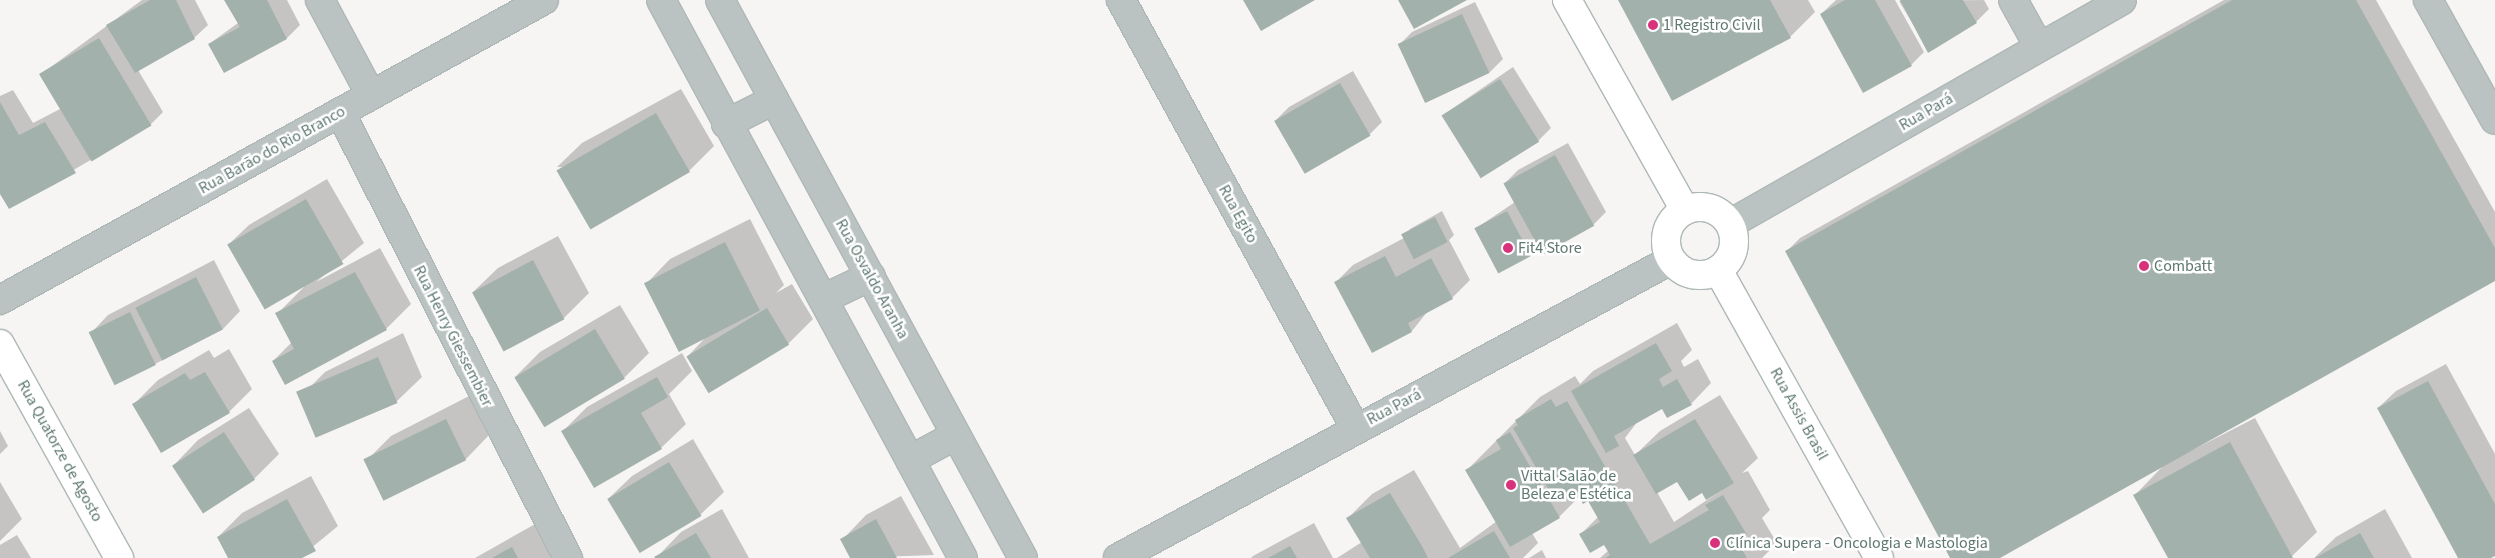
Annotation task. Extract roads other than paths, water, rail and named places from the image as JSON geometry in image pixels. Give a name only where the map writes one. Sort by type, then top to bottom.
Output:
[{"type":"street","points":[[320,0],[371,95]]},
{"type":"street","name":"Rua Barão do Rio Branco","points":[[0,300],[544,0]]},
{"type":"street","points":[[660,0],[963,558]]},
{"type":"street","name":"Rua Osvaldo Aranha","points":[[720,0],[1024,558]]},
{"type":"street","name":"Rua Egito","points":[[1121,0],[1355,428]]},
{"type":"street","points":[[1568,0],[1685,210]]},
{"type":"street","points":[[2013,0],[2039,47]]},
{"type":"street","name":"Rua Pará","points":[[1730,224],[2122,0]]},
{"type":"street","points":[[2428,0],[2495,120]]},
{"type":"street","points":[[726,124],[774,100]]},
{"type":"street","name":"Rua Henry Giessembier","points":[[340,112],[568,558]]},
{"type":"street","points":[[1705,207],[1720,212],[1730,224],[1735,239],[1732,254],[1718,270],[1694,276],[1671,260],[1664,243],[1667,228],[1685,210],[1705,207]]},
{"type":"street","name":"Rua Pará","points":[[1118,558],[1355,428],[1671,260]]},
{"type":"street","name":"Rua Assis Brasil","points":[[1718,270],[1879,558]]},
{"type":"street","points":[[823,299],[871,276]]},
{"type":"street","name":"Rua Quatorze de Agosto","points":[[0,344],[119,558]]},
{"type":"street","points":[[910,460],[956,435]]},
{"type":"place","name":"1 Registro Civil","points":[[1653,25]]},
{"type":"place","name":"Fit4 Store","points":[[1508,248]]},
{"type":"place","name":"Combatt","points":[[2144,266]]},
{"type":"place","name":"Vittal Salão de Beleza e Estética","points":[[1511,485]]},
{"type":"place","name":"Clínica Supera - Oncologia e Mastologia","points":[[1715,543]]}]
